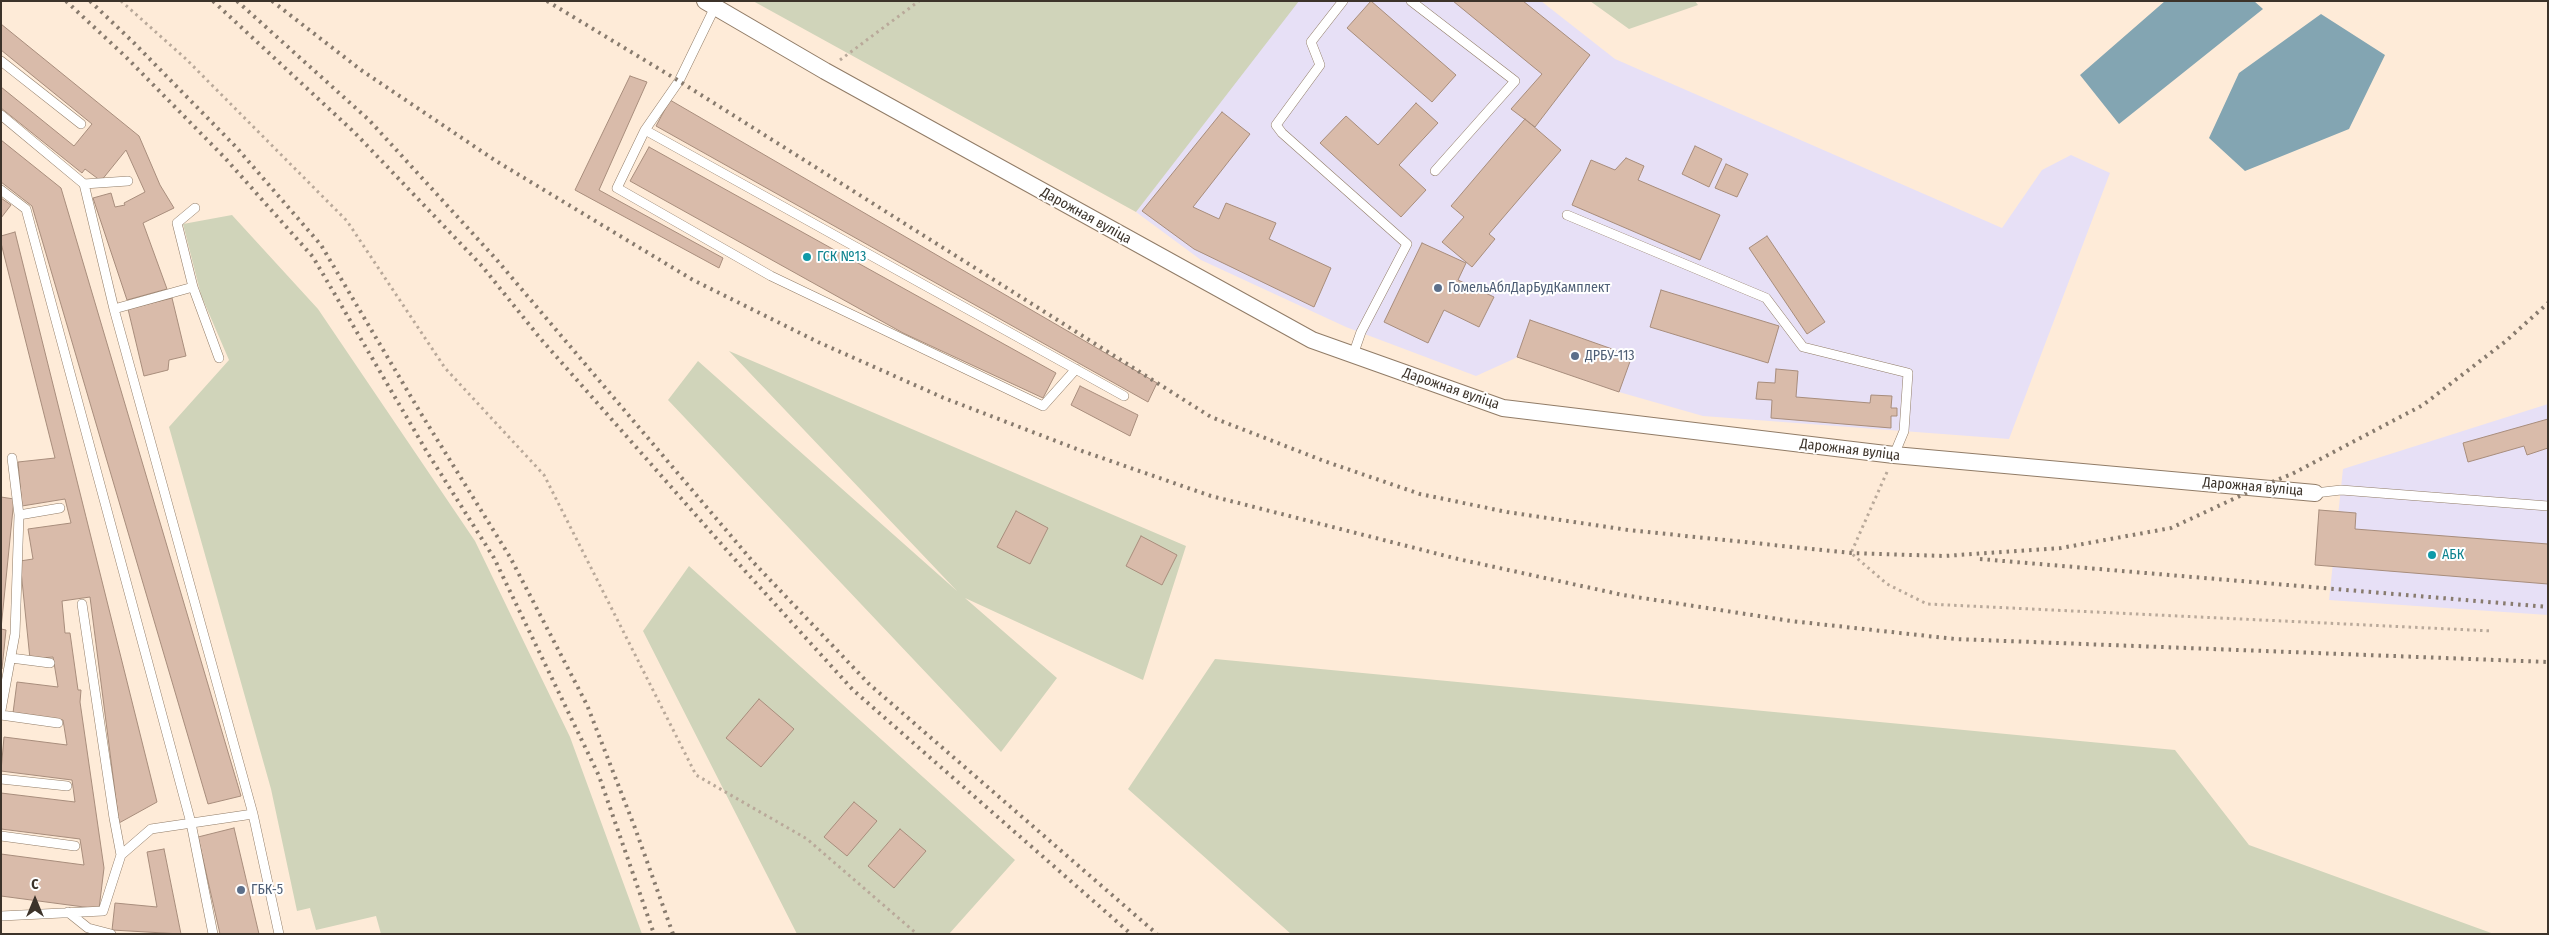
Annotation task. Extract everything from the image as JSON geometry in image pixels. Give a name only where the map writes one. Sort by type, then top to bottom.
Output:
[{"type":"street","name":"Дарожная вуліца","points":[[710,4],[825,71],[1312,340],[1503,408],[1894,455],[2315,493]]},
{"type":"lane","points":[[1343,1],[1311,42],[1320,65],[1276,125],[1282,134],[1407,244],[1361,332],[1353,354]]},
{"type":"lane","points":[[1411,1],[1515,81],[1435,171]]},
{"type":"lane","points":[[710,4],[678,81],[645,130],[617,188],[771,276],[1043,406],[1076,369]]},
{"type":"lane","points":[[1,61],[81,124]]},
{"type":"lane","points":[[1,115],[84,184],[114,308],[253,814],[279,934]]},
{"type":"lane","points":[[645,130],[1124,396]]},
{"type":"lane","points":[[84,184],[128,181]]},
{"type":"lane","points":[[1,190],[26,209],[191,823],[213,934]]},
{"type":"lane","points":[[195,208],[177,223],[193,287],[219,358]]},
{"type":"lane","points":[[1567,214],[1766,298],[1803,347],[1908,373],[1904,431],[1894,455]]},
{"type":"lane","points":[[114,308],[193,287]]},
{"type":"lane","points":[[1,710],[15,634],[19,515],[12,458]]},
{"type":"lane","points":[[2315,493],[2341,490],[2548,506]]},
{"type":"lane","points":[[19,515],[60,508]]},
{"type":"lane","points":[[1,916],[103,911],[121,855],[82,604]]},
{"type":"lane","points":[[11,658],[50,663]]},
{"type":"lane","points":[[1,716],[58,723]]},
{"type":"lane","points":[[1,779],[67,786]]},
{"type":"lane","points":[[121,855],[151,829],[253,814]]},
{"type":"lane","points":[[1,836],[75,846]]},
{"type":"lane","points":[[68,912],[87,931],[111,934]]},
{"type":"path","points":[[121,1],[186,59],[347,222],[445,368],[544,475],[696,775],[807,838],[917,934]]},
{"type":"path","points":[[825,71],[919,1]]},
{"type":"path","points":[[1894,455],[1851,554],[1887,584],[1927,604],[2492,631]]},
{"type":"shaded area","points":[[1294,1],[1541,1],[1615,59],[2002,228],[2042,170],[2071,155],[2110,173],[2009,439],[1703,416],[1619,392],[1518,357],[1476,376],[1346,327],[1201,260],[1136,212]]},
{"type":"shaded area","points":[[2548,404],[2548,615],[2329,600],[2343,469]]},
{"type":"green space","points":[[753,1],[1299,1],[1136,212]]},
{"type":"green space","points":[[1590,1],[1695,1],[1698,5],[1629,29]]},
{"type":"green space","points":[[232,215],[318,309],[475,541],[570,737],[642,934],[381,934],[376,916],[316,930],[310,908],[297,911],[271,789],[169,427],[229,360],[201,295],[183,224]]},
{"type":"green space","points":[[729,351],[1186,546],[1143,680],[965,598],[1057,678],[1001,752],[668,400],[698,361],[957,591]]},
{"type":"green space","points":[[689,566],[1015,860],[949,934],[797,934],[643,631]]},
{"type":"green space","points":[[1215,659],[2175,750],[2249,845],[2494,934],[1291,934],[1128,789]]},
{"type":"water","points":[[2165,1],[2254,1],[2263,9],[2119,124],[2080,75]]},
{"type":"water","points":[[2321,14],[2385,55],[2349,129],[2245,171],[2209,138],[2239,73]]},
{"type":"building","points":[[1371,1],[1456,75],[1432,102],[1347,28]]},
{"type":"building","points":[[1453,1],[1523,1],[1590,55],[1535,127],[1511,109],[1542,74]]},
{"type":"building","points":[[1,24],[139,136],[160,185],[174,208],[143,223],[167,289],[127,300],[93,198],[111,193],[115,207],[125,205],[124,203],[145,192],[126,150],[101,181],[85,169],[82,173],[1,108],[1,87],[74,146],[92,124],[1,50]]},
{"type":"building","points":[[630,76],[647,82],[599,190],[723,258],[719,268],[575,190]]},
{"type":"building","points":[[670,100],[1157,383],[1148,402],[656,126]]},
{"type":"building","points":[[1416,103],[1438,123],[1399,165],[1426,190],[1401,217],[1320,143],[1346,116],[1378,145]]},
{"type":"building","points":[[1222,112],[1250,134],[1193,207],[1219,219],[1226,203],[1276,223],[1269,239],[1331,268],[1314,307],[1194,249],[1142,211]]},
{"type":"building","points":[[1525,119],[1561,150],[1489,234],[1495,239],[1472,267],[1442,242],[1464,217],[1451,206]]},
{"type":"building","points":[[1,140],[61,188],[241,796],[208,804],[32,206],[1,182]]},
{"type":"building","points":[[1695,146],[1722,159],[1709,187],[1682,174]]},
{"type":"building","name":"ГСК №13","points":[[649,147],[1056,373],[1043,398],[903,333],[630,181]]},
{"type":"building","points":[[1626,158],[1644,166],[1638,180],[1720,215],[1700,260],[1572,205],[1591,160],[1615,170]]},
{"type":"building","points":[[1726,164],[1748,174],[1737,197],[1715,188]]},
{"type":"building","points":[[1,198],[11,205],[1,218]]},
{"type":"building","points":[[15,232],[157,802],[119,823],[90,597],[62,601],[65,633],[70,633],[78,690],[81,690],[80,702],[104,868],[99,909],[1,896],[1,854],[84,865],[80,839],[1,829],[1,793],[75,802],[72,780],[1,771],[4,737],[67,745],[63,720],[13,713],[17,682],[58,687],[53,657],[30,659],[20,561],[33,559],[28,529],[71,523],[65,499],[22,506],[18,462],[55,458],[1,243],[1,236]]},
{"type":"building","points":[[1767,236],[1825,322],[1807,334],[1749,248]]},
{"type":"building","name":"ГомельАблДарБудКамплект","points":[[1422,243],[1466,263],[1458,280],[1494,297],[1479,327],[1444,310],[1428,343],[1384,322]]},
{"type":"building","points":[[1661,290],[1779,326],[1768,363],[1650,327]]},
{"type":"building","points":[[172,298],[186,356],[169,360],[168,370],[144,376],[128,309]]},
{"type":"building","name":"ДРБУ-113","points":[[1530,320],[1632,356],[1619,392],[1517,357]]},
{"type":"building","points":[[1776,369],[1798,371],[1796,397],[1870,403],[1871,395],[1892,396],[1891,408],[1897,408],[1897,416],[1891,416],[1891,428],[1771,418],[1772,400],[1756,399],[1758,382],[1775,383]]},
{"type":"building","points":[[1080,386],[1138,415],[1130,436],[1071,405]]},
{"type":"building","points":[[2548,419],[2548,448],[2527,455],[2524,446],[2468,462],[2463,443]]},
{"type":"building","points":[[1,497],[14,499],[1,629]]},
{"type":"building","name":"АБК","points":[[2319,510],[2356,513],[2355,529],[2548,544],[2548,584],[2315,565]]},
{"type":"building","points":[[1016,511],[1048,528],[1030,564],[997,547]]},
{"type":"building","points":[[1141,536],[1177,555],[1162,585],[1126,566]]},
{"type":"building","points":[[1,629],[6,630],[2,669],[1,669]]},
{"type":"building","points":[[759,699],[794,729],[761,767],[726,738]]},
{"type":"building","points":[[854,802],[877,821],[847,856],[824,837]]},
{"type":"building","points":[[234,828],[259,934],[220,934],[198,837]]},
{"type":"building","points":[[900,829],[926,851],[894,888],[868,866]]},
{"type":"building","points":[[164,849],[181,934],[112,930],[115,903],[157,907],[147,852]]},
{"type":"railway","points":[[66,1],[126,57],[225,158],[313,257],[427,452],[494,558],[599,776],[654,934]]},
{"type":"railway","points":[[90,1],[236,147],[321,245],[420,412],[510,557],[587,705],[635,828],[673,934]]},
{"type":"railway","points":[[213,1],[355,133],[482,266],[540,338],[746,572],[853,690],[1131,934]]},
{"type":"railway","points":[[237,1],[369,120],[496,259],[754,563],[869,684],[1157,934]]},
{"type":"railway","points":[[272,1],[361,70],[496,161],[693,280],[818,342],[944,398],[1082,451],[1211,496],[1458,559],[1623,595],[1791,621],[1955,639],[2548,662]]},
{"type":"railway","points":[[547,1],[679,81],[1211,417],[1324,461],[1420,494],[1507,512],[1628,530],[1851,553],[1944,556],[2061,548],[2171,528],[2292,474],[2423,405],[2506,341],[2548,303]]},
{"type":"railway","points":[[1980,559],[2548,607]]},
{"type":"place","name":"ГСК №13","points":[[807,257]]},
{"type":"place","name":"ГомельАблДарБудКамплект","points":[[1438,288]]},
{"type":"place","name":"ДРБУ-113","points":[[1575,356]]},
{"type":"place","name":"АБК","points":[[2432,555]]},
{"type":"place","name":"ГБК-5","points":[[241,890]]}]
